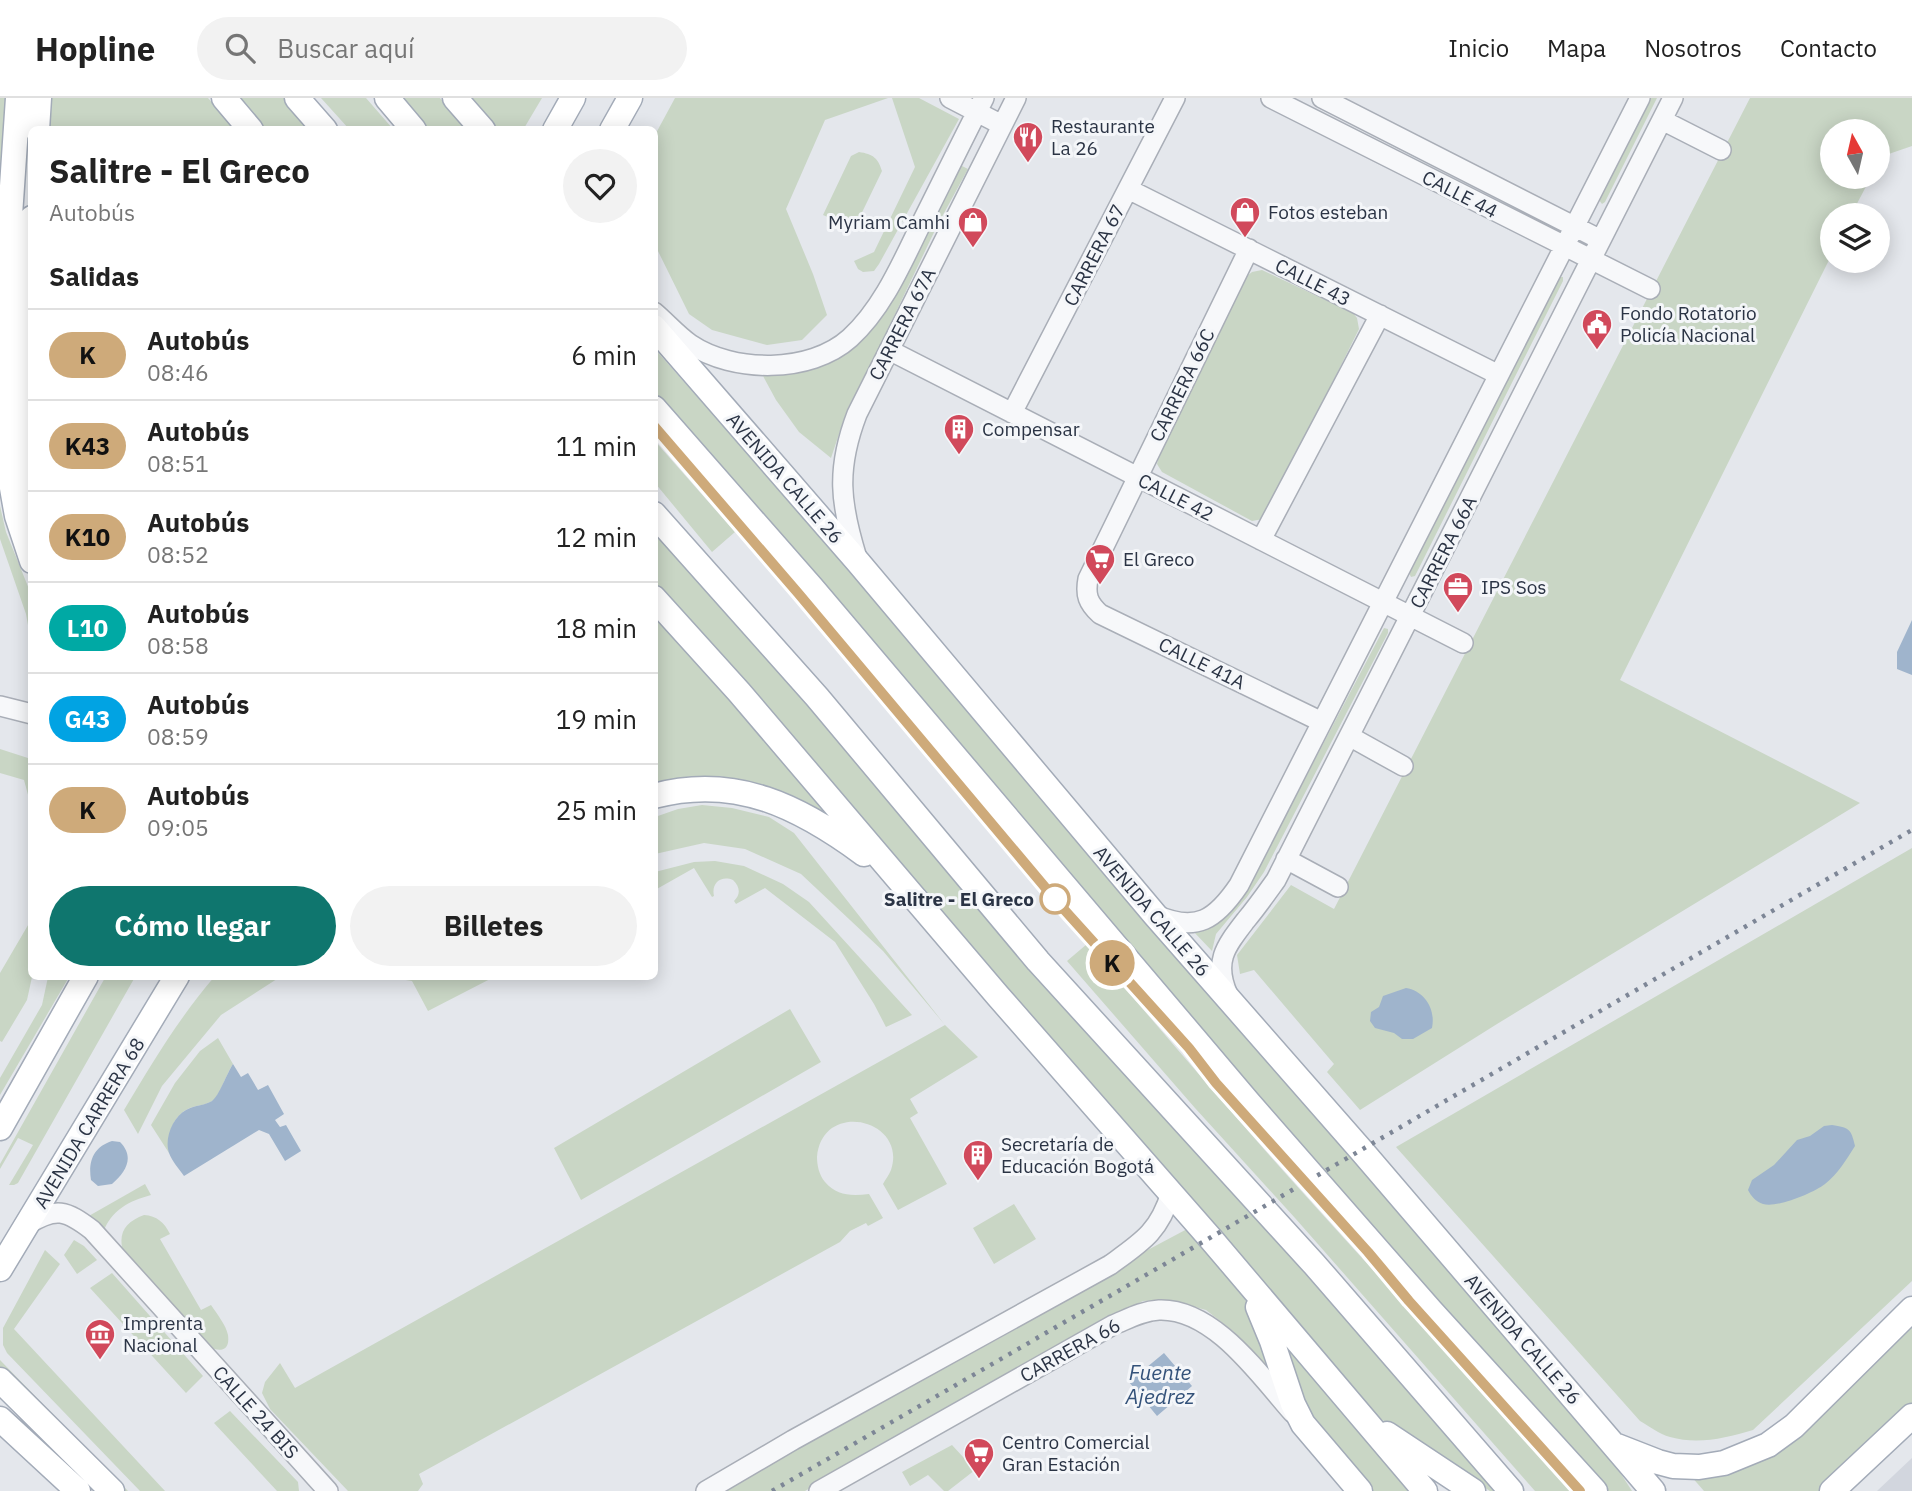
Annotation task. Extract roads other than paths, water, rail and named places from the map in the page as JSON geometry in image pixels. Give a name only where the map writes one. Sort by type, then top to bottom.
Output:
[{"type":"main road","points":[[18,98],[3,293],[9,471],[17,516],[28,549]]},
{"type":"main road","points":[[37,126],[39,98]]},
{"type":"main road","points":[[224,98],[248,126]]},
{"type":"main road","points":[[298,98],[322,126]]},
{"type":"main road","points":[[387,98],[411,126]]},
{"type":"main road","points":[[455,98],[480,126]]},
{"type":"main road","points":[[557,126],[573,98]]},
{"type":"main road","points":[[614,126],[630,98]]},
{"type":"main road","points":[[28,272],[28,376]]},
{"type":"main road","name":"AVENIDA CALLE 26","points":[[658,332],[858,562],[1155,915],[1653,1491]]},
{"type":"main road","points":[[658,413],[812,588],[1248,1102],[1422,1301],[1595,1491]]},
{"type":"main road","points":[[658,518],[817,697],[1038,961],[1314,1264],[1511,1491]]},
{"type":"main road","points":[[658,602],[739,692],[1425,1491]]},
{"type":"main road","points":[[658,795],[695,788],[721,789],[749,793],[769,800],[817,821],[899,880]]},
{"type":"main road","points":[[0,1128],[84,980]]},
{"type":"main road","name":"AVENIDA CARRERA 68","points":[[0,1269],[175,980]]},
{"type":"main road","points":[[1242,1275],[1259,1309],[1303,1424],[1360,1491]]},
{"type":"main road","points":[[1614,1445],[1673,1466],[1699,1467],[1724,1463],[1768,1445],[1794,1426],[1912,1309]]},
{"type":"main road","points":[[0,1380],[112,1491]]},
{"type":"main road","points":[[1360,1416],[1473,1491]]},
{"type":"main road","points":[[1832,1491],[1912,1416]]},
{"type":"main road","points":[[0,1419],[78,1491]]},
{"type":"main road","points":[[1614,1445],[1638,1491]]},
{"type":"street","points":[[950,98],[980,105],[1002,125]]},
{"type":"street","name":"CARRERA 67A","points":[[858,562],[847,527],[841,476],[847,440],[889,350],[1016,98]]},
{"type":"street","name":"CARRERA 67","points":[[1012,413],[1175,98]]},
{"type":"street","name":"CALLE 44","points":[[1270,98],[1650,289]]},
{"type":"street","name":"CALLE 44","points":[[1322,98],[1601,240]]},
{"type":"street","name":"CARRERA 66A","points":[[1231,1002],[1221,968],[1227,947],[1276,880],[1673,98]]},
{"type":"street","name":"CARRERA 66A","points":[[1155,915],[1170,921],[1191,924],[1209,918],[1222,908],[1239,885],[1499,375],[1636,99]]},
{"type":"street","name":"CARRERA 67A","points":[[658,316],[690,344],[710,354],[749,365],[784,365],[812,359],[831,351],[849,339],[870,316],[889,285],[980,105]]},
{"type":"street","points":[[1662,120],[1721,150]]},
{"type":"street","name":"CALLE 43","points":[[1128,189],[1499,375]]},
{"type":"street","name":"CARRERA 66C","points":[[1086,598],[1088,579],[1248,249]]},
{"type":"street","points":[[1261,540],[1380,316]]},
{"type":"street","name":"CALLE 42","points":[[889,350],[1463,643]]},
{"type":"street","name":"CALLE 41A","points":[[1086,598],[1100,614],[1322,722]]},
{"type":"street","points":[[0,706],[28,713]]},
{"type":"street","points":[[1349,736],[1403,766]]},
{"type":"street","points":[[1286,859],[1338,887]]},
{"type":"street","points":[[706,1491],[1110,1265],[1143,1241],[1159,1222],[1171,1193]]},
{"type":"street","name":"CALLE 24 BIS","points":[[27,1224],[42,1215],[65,1213],[92,1230],[328,1491]]},
{"type":"street","name":"CARRERA 66","points":[[819,1491],[1113,1325],[1139,1314],[1158,1310],[1190,1316],[1222,1336],[1303,1424]]},
{"type":"water","points":[[1912,620],[1912,675],[1897,669],[1897,652]]},
{"type":"water","points":[[1406,988],[1423,997],[1430,1007],[1433,1021],[1432,1028],[1413,1039],[1402,1039],[1394,1033],[1375,1028],[1370,1021],[1371,1012],[1379,1007],[1383,996]]},
{"type":"water","points":[[233,1064],[241,1077],[248,1073],[258,1090],[268,1085],[284,1114],[275,1120],[280,1127],[286,1125],[301,1151],[285,1161],[269,1134],[259,1130],[184,1176],[169,1153],[171,1129],[181,1113],[209,1103],[215,1098]]},
{"type":"water","points":[[1832,1125],[1848,1130],[1855,1146],[1830,1180],[1786,1202],[1769,1205],[1754,1198],[1748,1190],[1752,1180],[1774,1165],[1797,1140],[1810,1136],[1824,1126]]},
{"type":"water","points":[[112,1141],[120,1142],[125,1148],[127,1164],[112,1184],[98,1186],[91,1180],[91,1161],[100,1147]]},
{"type":"water","name":"Fuente Ajedrez","points":[[1164,1353],[1192,1386],[1157,1416],[1129,1382]]},
{"type":"railway","points":[[772,1491],[1912,830]]},
{"type":"place","name":"Restaurante La 26","points":[[1028,164]]},
{"type":"place","name":"Fotos esteban","points":[[1245,239]]},
{"type":"place","name":"Myriam Camhi","points":[[973,249]]},
{"type":"place","name":"Fondo Rotatorio Policía Nacional","points":[[1597,351]]},
{"type":"place","name":"Compensar","points":[[959,456]]},
{"type":"place","name":"El Greco","points":[[1100,586]]},
{"type":"place","name":"IPS Sos","points":[[1458,614]]},
{"type":"place","name":"Salitre - El Greco","points":[[1055,899]]},
{"type":"place","name":"Secretaría de Educación Bogotá","points":[[978,1182]]},
{"type":"place","name":"Imprenta Nacional","points":[[100,1361]]},
{"type":"place","name":"Centro Comercial Gran Estación","points":[[979,1480]]}]
